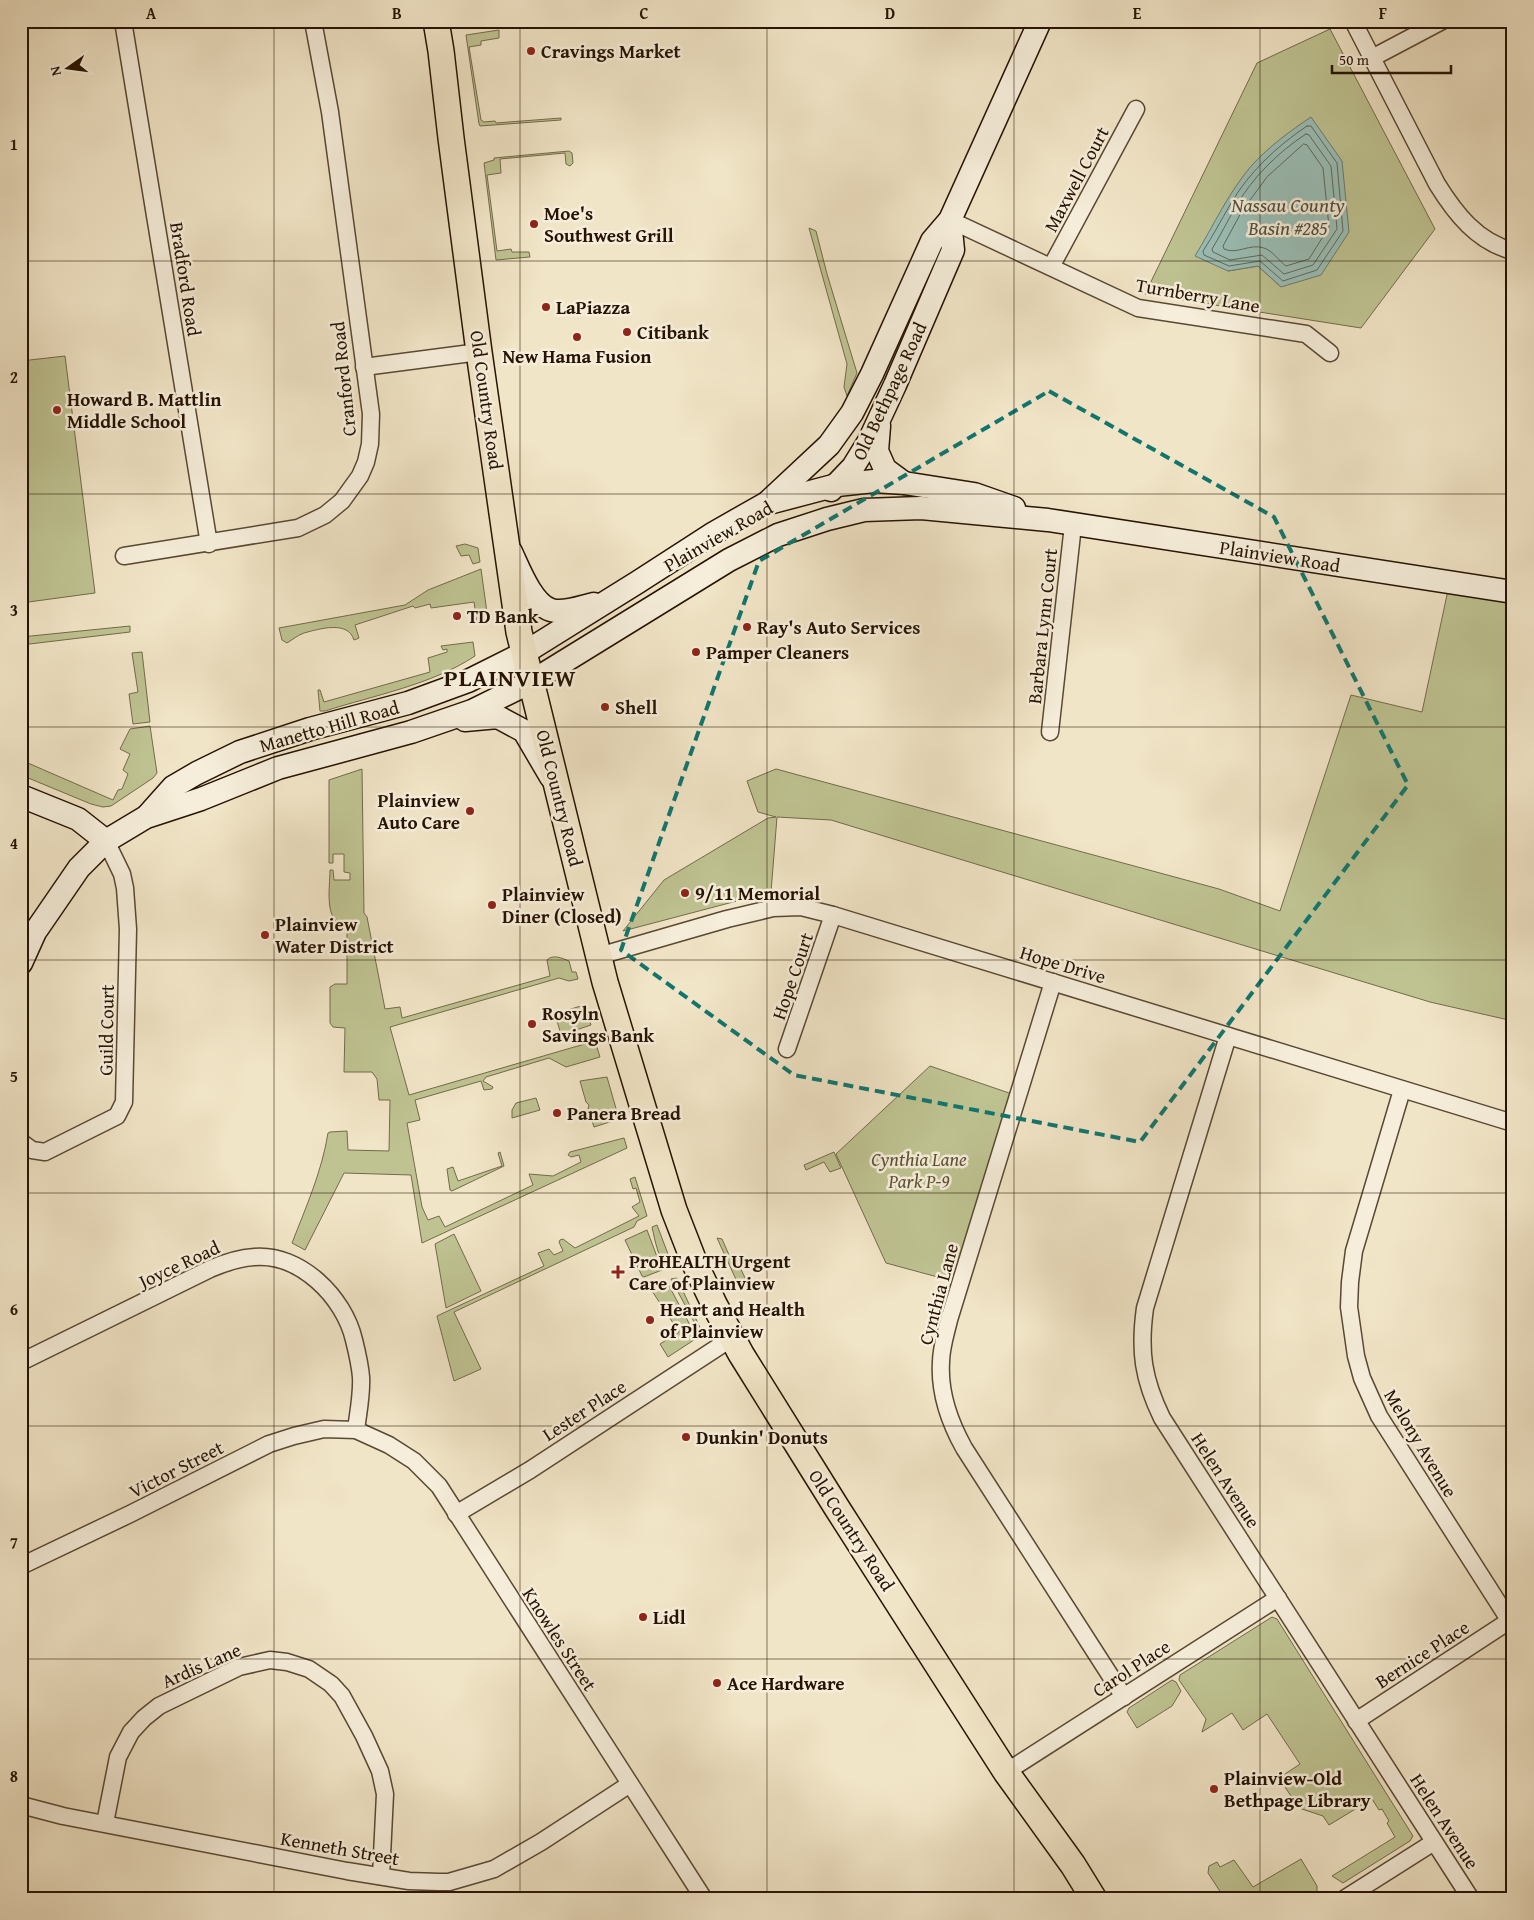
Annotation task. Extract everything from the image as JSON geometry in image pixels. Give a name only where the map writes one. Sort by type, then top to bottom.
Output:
[{"type":"main road","name":"Old Country Road","points":[[436,21],[479,352],[519,632],[599,956],[674,1210],[694,1264],[732,1338],[826,1491],[1006,1772],[1073,1865],[1094,1899]]},
{"type":"main road","name":"Old Bethpage Road","points":[[765,504],[829,445],[852,413],[872,374],[932,241],[950,220],[1040,21]]},
{"type":"main road","name":"Old Bethpage Road","points":[[778,535],[837,485],[853,467],[868,441],[895,385],[953,250],[950,220]]},
{"type":"main road","points":[[881,412],[877,451],[885,469],[904,482]]},
{"type":"main road","points":[[852,413],[836,464],[837,485],[850,500],[864,510]]},
{"type":"main road","name":"Plainview Road","points":[[524,653],[714,533],[765,504],[837,485],[904,482],[974,494],[1048,520]]},
{"type":"main road","name":"Plainview Road","points":[[531,682],[728,560],[778,535],[827,519],[864,510],[920,508],[1048,520],[1513,592]]},
{"type":"main road","points":[[714,533],[728,560]]},
{"type":"main road","points":[[507,544],[536,600],[550,610],[560,611],[579,608],[609,600]]},
{"type":"main road","name":"Manetto Hill Road","points":[[146,817],[173,787],[240,752],[310,729],[408,703],[468,681],[524,653]]},
{"type":"main road","name":"Manetto Hill Road","points":[[21,963],[35,932],[77,871],[106,841],[146,817],[201,799],[278,768],[318,758],[472,711],[531,682]]},
{"type":"main road","points":[[442,721],[498,717],[524,731],[558,790]]},
{"type":"main road","points":[[310,729],[318,758]]},
{"type":"main road","points":[[21,796],[78,819],[106,841]]},
{"type":"street","name":"Bradford Road","points":[[123,21],[209,544]]},
{"type":"street","name":"Cranford Road","points":[[124,556],[209,544],[298,528],[325,515],[342,500],[360,476],[366,462],[370,444],[370,414],[330,112],[313,21]]},
{"type":"street","points":[[1353,21],[1437,184],[1452,208],[1479,236],[1513,251]]},
{"type":"street","points":[[1372,58],[1442,21]]},
{"type":"street","name":"Maxwell Court","points":[[1051,267],[1136,109]]},
{"type":"street","name":"Turnberry Lane","points":[[950,220],[1138,308],[1306,334],[1330,353]]},
{"type":"street","points":[[364,366],[479,352]]},
{"type":"street","name":"Barbara Lynn Court","points":[[1050,732],[1073,525]]},
{"type":"street","name":"Guild Court","points":[[21,1142],[32,1150],[45,1152],[117,1116],[124,1102],[128,929],[126,895],[122,874],[106,841]]},
{"type":"street","name":"Hope Drive","points":[[599,956],[727,919],[773,908],[801,907],[834,915],[1513,1123]]},
{"type":"street","name":"Hope Court","points":[[787,1049],[834,915]]},
{"type":"street","name":"Cynthia Lane","points":[[1054,982],[949,1320],[941,1361],[942,1390],[952,1427],[964,1448],[1124,1697]]},
{"type":"street","name":"Helen Avenue","points":[[1228,1036],[1145,1308],[1141,1333],[1142,1363],[1151,1396],[1162,1418],[1471,1899]]},
{"type":"street","name":"Melony Avenue","points":[[1402,1090],[1354,1251],[1349,1307],[1356,1356],[1364,1384],[1379,1416],[1511,1623]]},
{"type":"street","name":"Joyce Road","points":[[21,1362],[229,1261],[255,1256],[276,1259],[291,1263],[323,1285],[341,1309],[354,1338],[361,1379],[356,1430]]},
{"type":"street","name":"Lester Place","points":[[456,1514],[530,1470],[732,1338]]},
{"type":"street","name":"Victor Street","points":[[21,1566],[269,1444],[324,1429],[356,1430]]},
{"type":"street","name":"Knowles Street","points":[[356,1430],[389,1445],[414,1461],[439,1486],[704,1899]]},
{"type":"street","name":"Carol Place","points":[[1006,1772],[1278,1598]]},
{"type":"street","name":"Bernice Place","points":[[1356,1721],[1511,1623]]},
{"type":"street","name":"Ardis Lane","points":[[105,1823],[118,1758],[132,1732],[144,1718],[159,1706],[239,1667],[270,1660],[287,1662],[308,1669],[331,1684],[342,1696],[364,1736],[380,1771],[385,1794],[380,1876]]},
{"type":"street","name":"Kenneth Street","points":[[21,1805],[63,1816],[347,1871],[410,1881],[449,1882],[494,1869],[541,1842],[630,1784]]},
{"type":"street","points":[[1344,1899],[1434,1842]]},
{"type":"highlighted area","points":[[1049,391],[1274,517],[1408,785],[1140,1142],[794,1075],[621,950],[759,561]]},
{"type":"green space","points":[[1330,29],[1435,229],[1361,328],[1145,294],[1257,63]],"holes":[[[1226,202],[1281,287],[1258,266],[1228,271],[1217,220]]]},
{"type":"green space","points":[[499,30],[499,38],[481,41],[481,45],[469,47],[481,120],[484,122],[495,121],[496,123],[561,118],[561,120],[480,126],[466,35]]},
{"type":"green space","points":[[569,151],[572,153],[573,163],[570,166],[566,164],[565,153],[500,159],[501,173],[487,175],[497,251],[511,249],[512,252],[529,252],[530,257],[496,260],[484,163],[494,160],[494,158]]},
{"type":"green space","points":[[809,228],[816,231],[857,373],[847,396],[844,387],[847,364]]},
{"type":"green space","points":[[65,356],[95,593],[21,603],[21,361]]},
{"type":"green space","points":[[465,544],[478,548],[480,562],[473,564],[469,555],[461,556],[456,546]]},
{"type":"green space","points":[[481,569],[488,620],[477,622],[474,602],[431,608],[430,604],[415,608],[413,606],[355,625],[359,638],[354,640],[346,630],[332,628],[304,633],[287,643],[282,640],[279,628],[405,605],[428,590]]},
{"type":"green space","points":[[1448,590],[1513,601],[1513,1021],[1430,1002],[831,820],[777,817],[771,892],[623,931],[664,880],[768,818],[776,817],[758,812],[747,781],[776,769],[1219,889],[1280,911],[1351,695],[1422,712]]},
{"type":"green space","points":[[130,626],[130,632],[21,645],[21,637]]},
{"type":"green space","points":[[473,642],[475,656],[440,675],[402,688],[320,711],[318,690],[320,690],[324,702],[430,672],[428,658],[447,652],[447,649],[443,650],[441,646]]},
{"type":"green space","points":[[142,652],[150,722],[133,724],[129,694],[138,692],[132,653]]},
{"type":"green space","points":[[150,726],[157,773],[153,778],[111,806],[103,807],[91,804],[21,775],[21,760],[113,800],[118,790],[122,789],[128,774],[123,770],[130,754],[120,749],[130,729]]},
{"type":"green space","points":[[362,769],[364,913],[367,917],[385,1009],[400,1007],[402,1018],[550,976],[547,960],[552,957],[569,961],[572,972],[576,972],[578,979],[569,981],[559,978],[390,1027],[409,1095],[595,1041],[600,1057],[566,1067],[549,1058],[486,1077],[483,1081],[493,1087],[492,1089],[484,1090],[481,1081],[415,1100],[420,1120],[407,1123],[422,1207],[428,1220],[439,1216],[445,1227],[533,1185],[529,1174],[553,1176],[581,1162],[579,1155],[571,1157],[568,1155],[570,1152],[624,1138],[627,1148],[422,1243],[411,1175],[344,1173],[305,1250],[292,1243],[318,1175],[328,1133],[347,1131],[348,1150],[389,1151],[390,1100],[379,1100],[377,1079],[372,1072],[344,1072],[345,1028],[333,1027],[330,1023],[330,987],[335,984],[347,984],[347,926],[339,924],[331,912],[329,895],[330,870],[333,870],[334,880],[350,880],[350,873],[344,872],[344,854],[333,854],[333,863],[329,863],[329,780]]},
{"type":"green space","points":[[584,1005],[591,1025],[562,1038],[555,1014]]},
{"type":"green space","name":"Cynthia Lane Park P-9","points":[[930,1066],[1015,1095],[956,1282],[886,1263],[836,1154]]},
{"type":"green space","points":[[607,1077],[619,1119],[594,1127],[588,1109],[589,1105],[586,1102],[580,1081]]},
{"type":"green space","points":[[536,1098],[540,1110],[512,1118],[512,1110],[516,1103]]},
{"type":"green space","points":[[500,1152],[504,1166],[452,1191],[450,1190],[447,1169],[453,1167],[458,1181],[502,1166],[498,1153]]},
{"type":"green space","points":[[834,1152],[841,1168],[830,1172],[824,1162],[806,1170],[804,1165]]},
{"type":"green space","points":[[635,1177],[647,1216],[637,1221],[634,1227],[454,1312],[481,1369],[454,1381],[437,1316],[544,1266],[538,1253],[549,1249],[554,1255],[563,1251],[560,1240],[563,1239],[575,1248],[639,1216],[632,1207],[640,1202],[636,1188],[633,1189],[630,1179]]},
{"type":"green space","points":[[657,1225],[671,1262],[666,1268],[659,1253],[652,1227]]},
{"type":"green space","points":[[647,1230],[662,1270],[644,1277],[625,1240]]},
{"type":"green space","points":[[454,1234],[481,1291],[446,1308],[435,1244]]},
{"type":"green space","points":[[717,1238],[722,1239],[733,1264],[738,1263],[746,1280],[745,1283],[739,1286]]},
{"type":"green space","points":[[677,1278],[702,1332],[700,1333],[671,1279]]},
{"type":"green space","points":[[668,1284],[697,1338],[668,1357],[660,1344],[679,1332],[652,1291]]},
{"type":"green space","points":[[1272,1617],[1277,1619],[1413,1836],[1410,1841],[1343,1883],[1332,1876],[1395,1837],[1382,1809],[1379,1810],[1372,1799],[1329,1825],[1323,1816],[1299,1808],[1279,1778],[1300,1764],[1267,1714],[1243,1730],[1232,1713],[1202,1732],[1206,1719],[1179,1680],[1180,1675]]},
{"type":"green space","points":[[1172,1680],[1176,1682],[1181,1691],[1172,1706],[1137,1728],[1127,1712],[1129,1708]]},
{"type":"green space","points":[[1301,1859],[1317,1886],[1317,1899],[1225,1899],[1208,1873],[1209,1866],[1217,1862],[1220,1867],[1234,1860],[1253,1887]]},
{"type":"water","name":"Nassau County Basin #285","points":[[1311,117],[1342,161],[1349,232],[1321,275],[1281,287],[1258,266],[1228,271],[1195,256],[1244,174],[1280,139]]},
{"type":"place","name":"Cravings Market","points":[[531,51]]},
{"type":"place","name":"Moe's Southwest Grill","points":[[534,224]]},
{"type":"place","name":"LaPiazza","points":[[546,307]]},
{"type":"place","name":"Citibank","points":[[627,332]]},
{"type":"place","name":"New Hama Fusion","points":[[577,337]]},
{"type":"place","name":"Howard B. Mattlin Middle School","points":[[57,410]]},
{"type":"place","name":"TD Bank","points":[[457,616]]},
{"type":"place","name":"Ray's Auto Services","points":[[747,627]]},
{"type":"place","name":"Pamper Cleaners","points":[[696,652]]},
{"type":"place","name":"Shell","points":[[605,707]]},
{"type":"place","name":"Plainview Auto Care","points":[[470,811]]},
{"type":"place","name":"9/11 Memorial","points":[[685,893]]},
{"type":"place","name":"Plainview Diner (Closed)","points":[[492,905]]},
{"type":"place","name":"Plainview Water District","points":[[265,935]]},
{"type":"place","name":"Rosyln Savings Bank","points":[[532,1024]]},
{"type":"place","name":"Panera Bread","points":[[557,1113]]},
{"type":"place","name":"ProHEALTH Urgent Care of Plainview","points":[[618,1272]]},
{"type":"place","name":"Heart and Health of Plainview","points":[[650,1320]]},
{"type":"place","name":"Dunkin' Donuts","points":[[686,1437]]},
{"type":"place","name":"Lidl","points":[[643,1617]]},
{"type":"place","name":"Ace Hardware","points":[[717,1683]]},
{"type":"place","name":"Plainview-Old Bethpage Library","points":[[1214,1789]]},
{"type":"district","name":"PLAINVIEW","points":[[510,677]]}]
